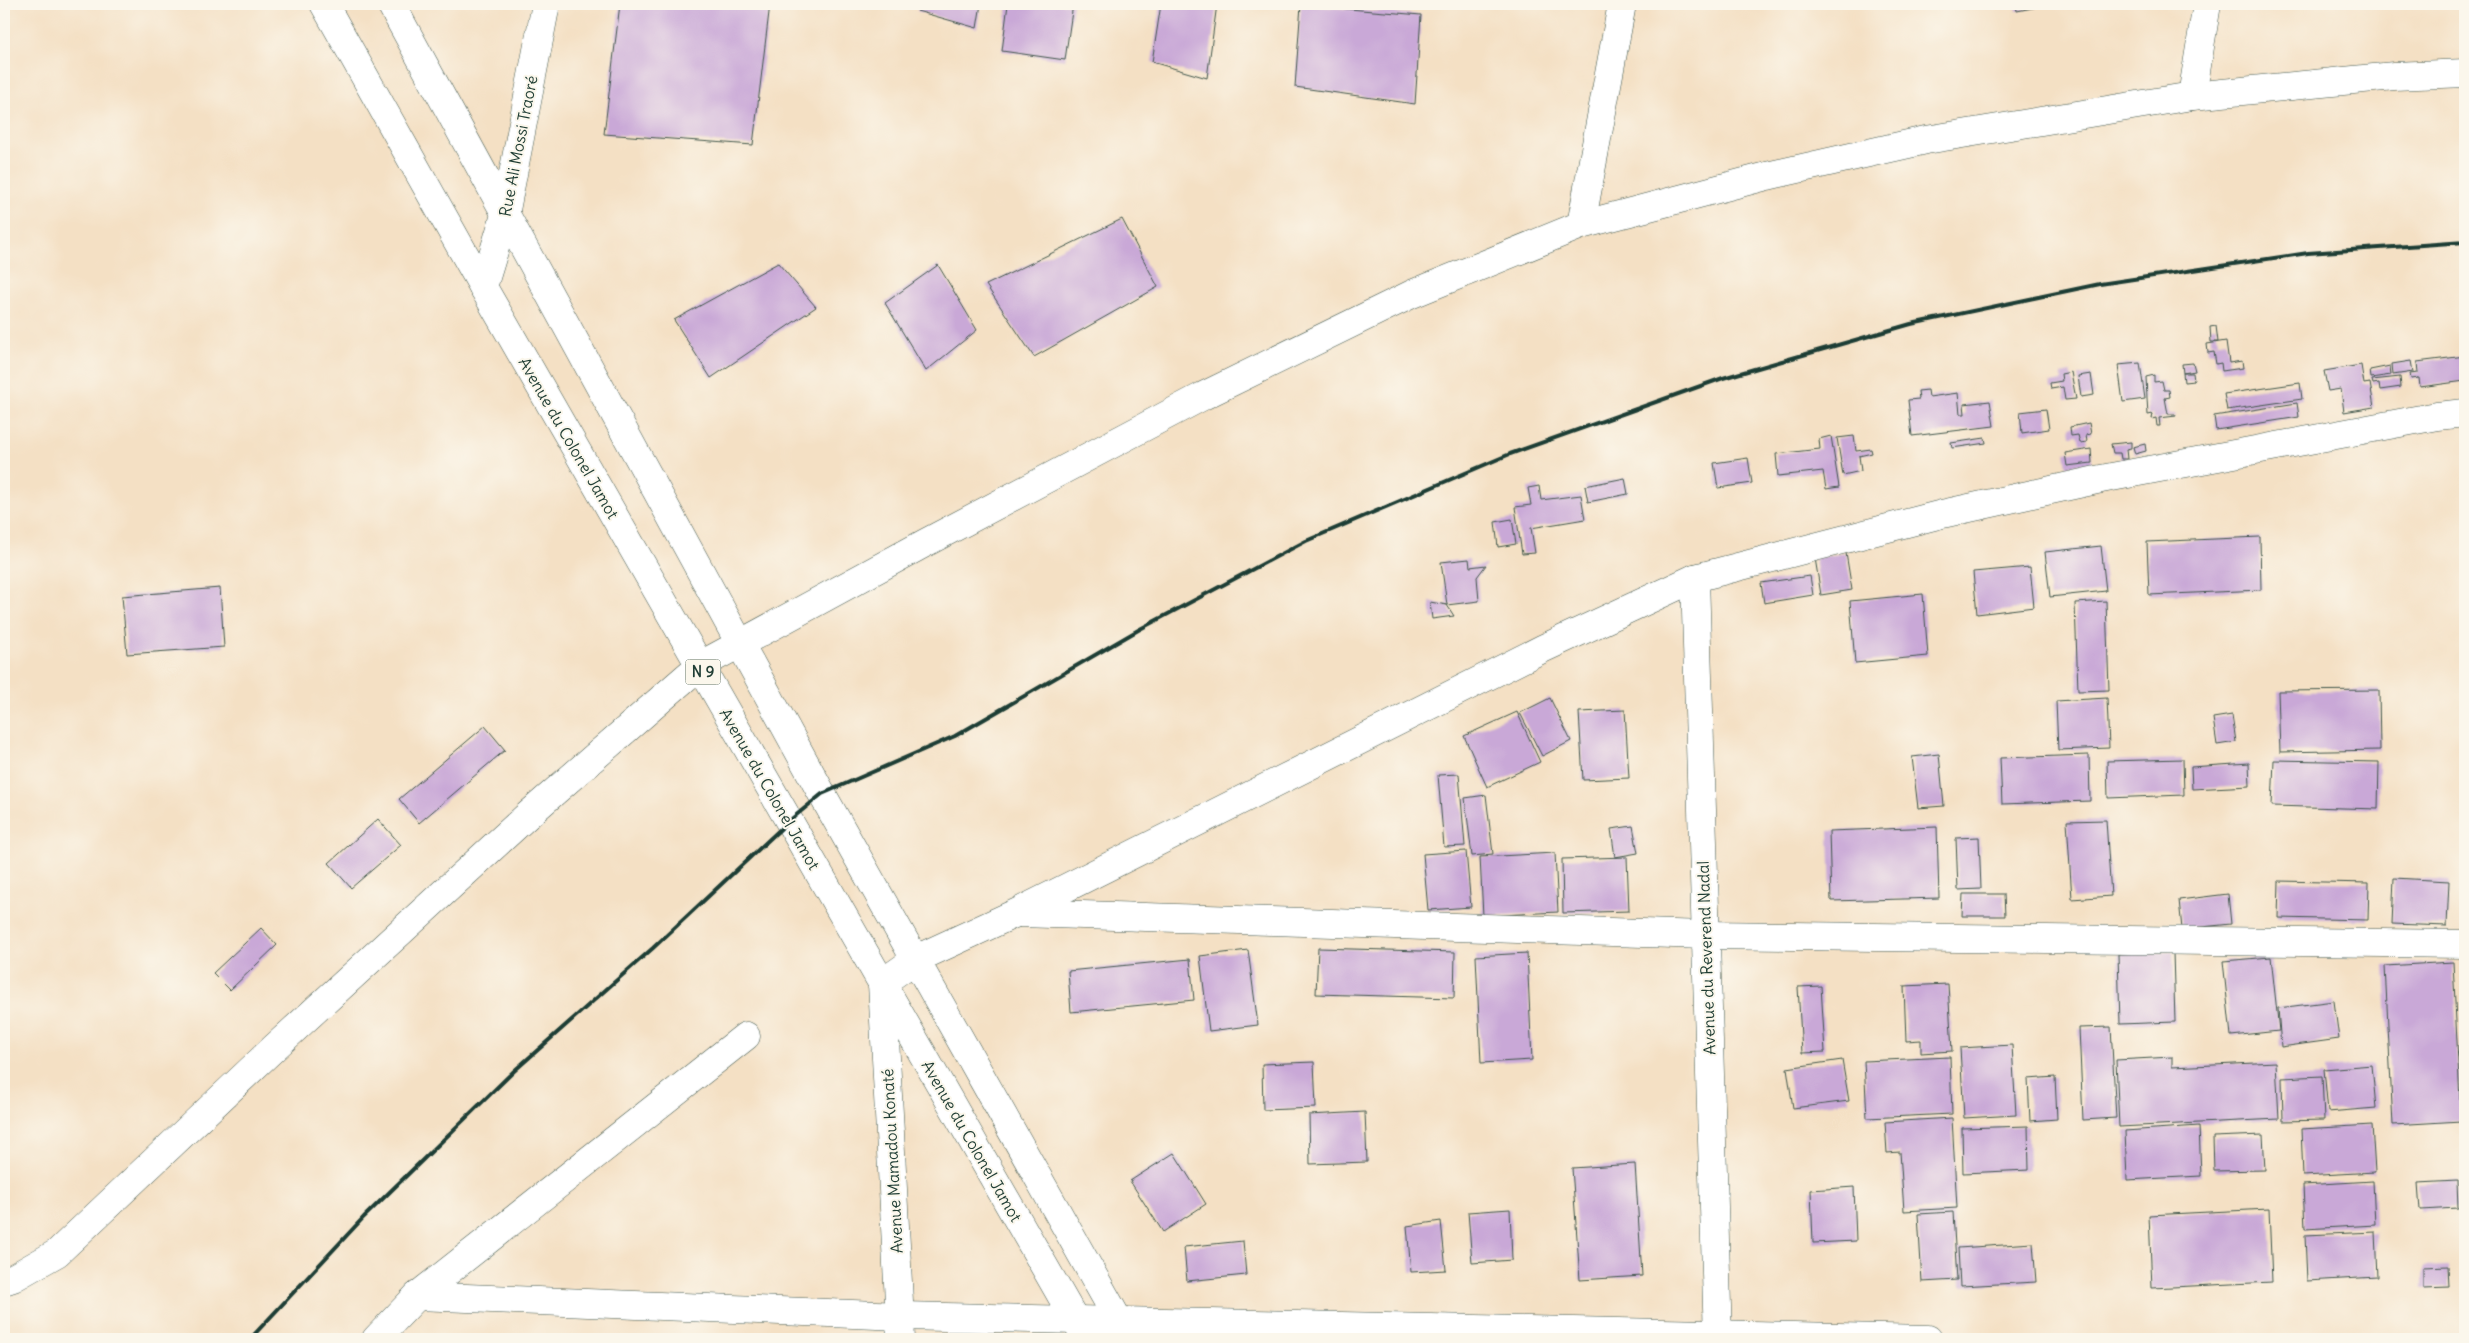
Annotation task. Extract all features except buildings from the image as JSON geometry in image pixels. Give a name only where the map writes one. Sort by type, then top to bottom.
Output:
[{"type":"street","name":"Avenue du Colonel Jamot","points":[[324,4],[699,666],[1080,1330]]},
{"type":"street","points":[[391,4],[822,794],[1124,1330]]},
{"type":"street","name":"Rue Ali Mossi Traoré","points":[[483,287],[505,216],[546,4]]},
{"type":"street","points":[[1581,225],[1622,4]]},
{"type":"street","points":[[2192,96],[2207,4]]},
{"type":"street","points":[[4,1280],[13,1278],[56,1253],[274,1048],[470,868],[699,666],[1203,396],[1412,294],[1581,225],[1767,176],[1926,140],[2192,96],[2394,76],[2465,73]]},
{"type":"street","points":[[882,983],[916,959],[1016,913],[1542,648],[1695,578],[1942,514],[2101,479],[2437,416],[2465,413]]},
{"type":"street","name":"Avenue du Reverend Nadal","points":[[1695,578],[1718,1337]]},
{"type":"street","points":[[1016,913],[1705,935],[2465,944]]},
{"type":"street","name":"Avenue Mamadou Konaté","points":[[882,983],[901,1328]]},
{"type":"street","points":[[376,1339],[417,1296],[746,1036]]},
{"type":"street","points":[[417,1296],[901,1328],[1928,1339]]},
{"type":"railway","points":[[250,1339],[364,1217],[514,1071],[653,948],[789,821],[822,794],[955,736],[1140,629],[1306,541],[1510,454],[1723,378],[1911,324],[2100,284],[2308,253],[2465,242]]}]
